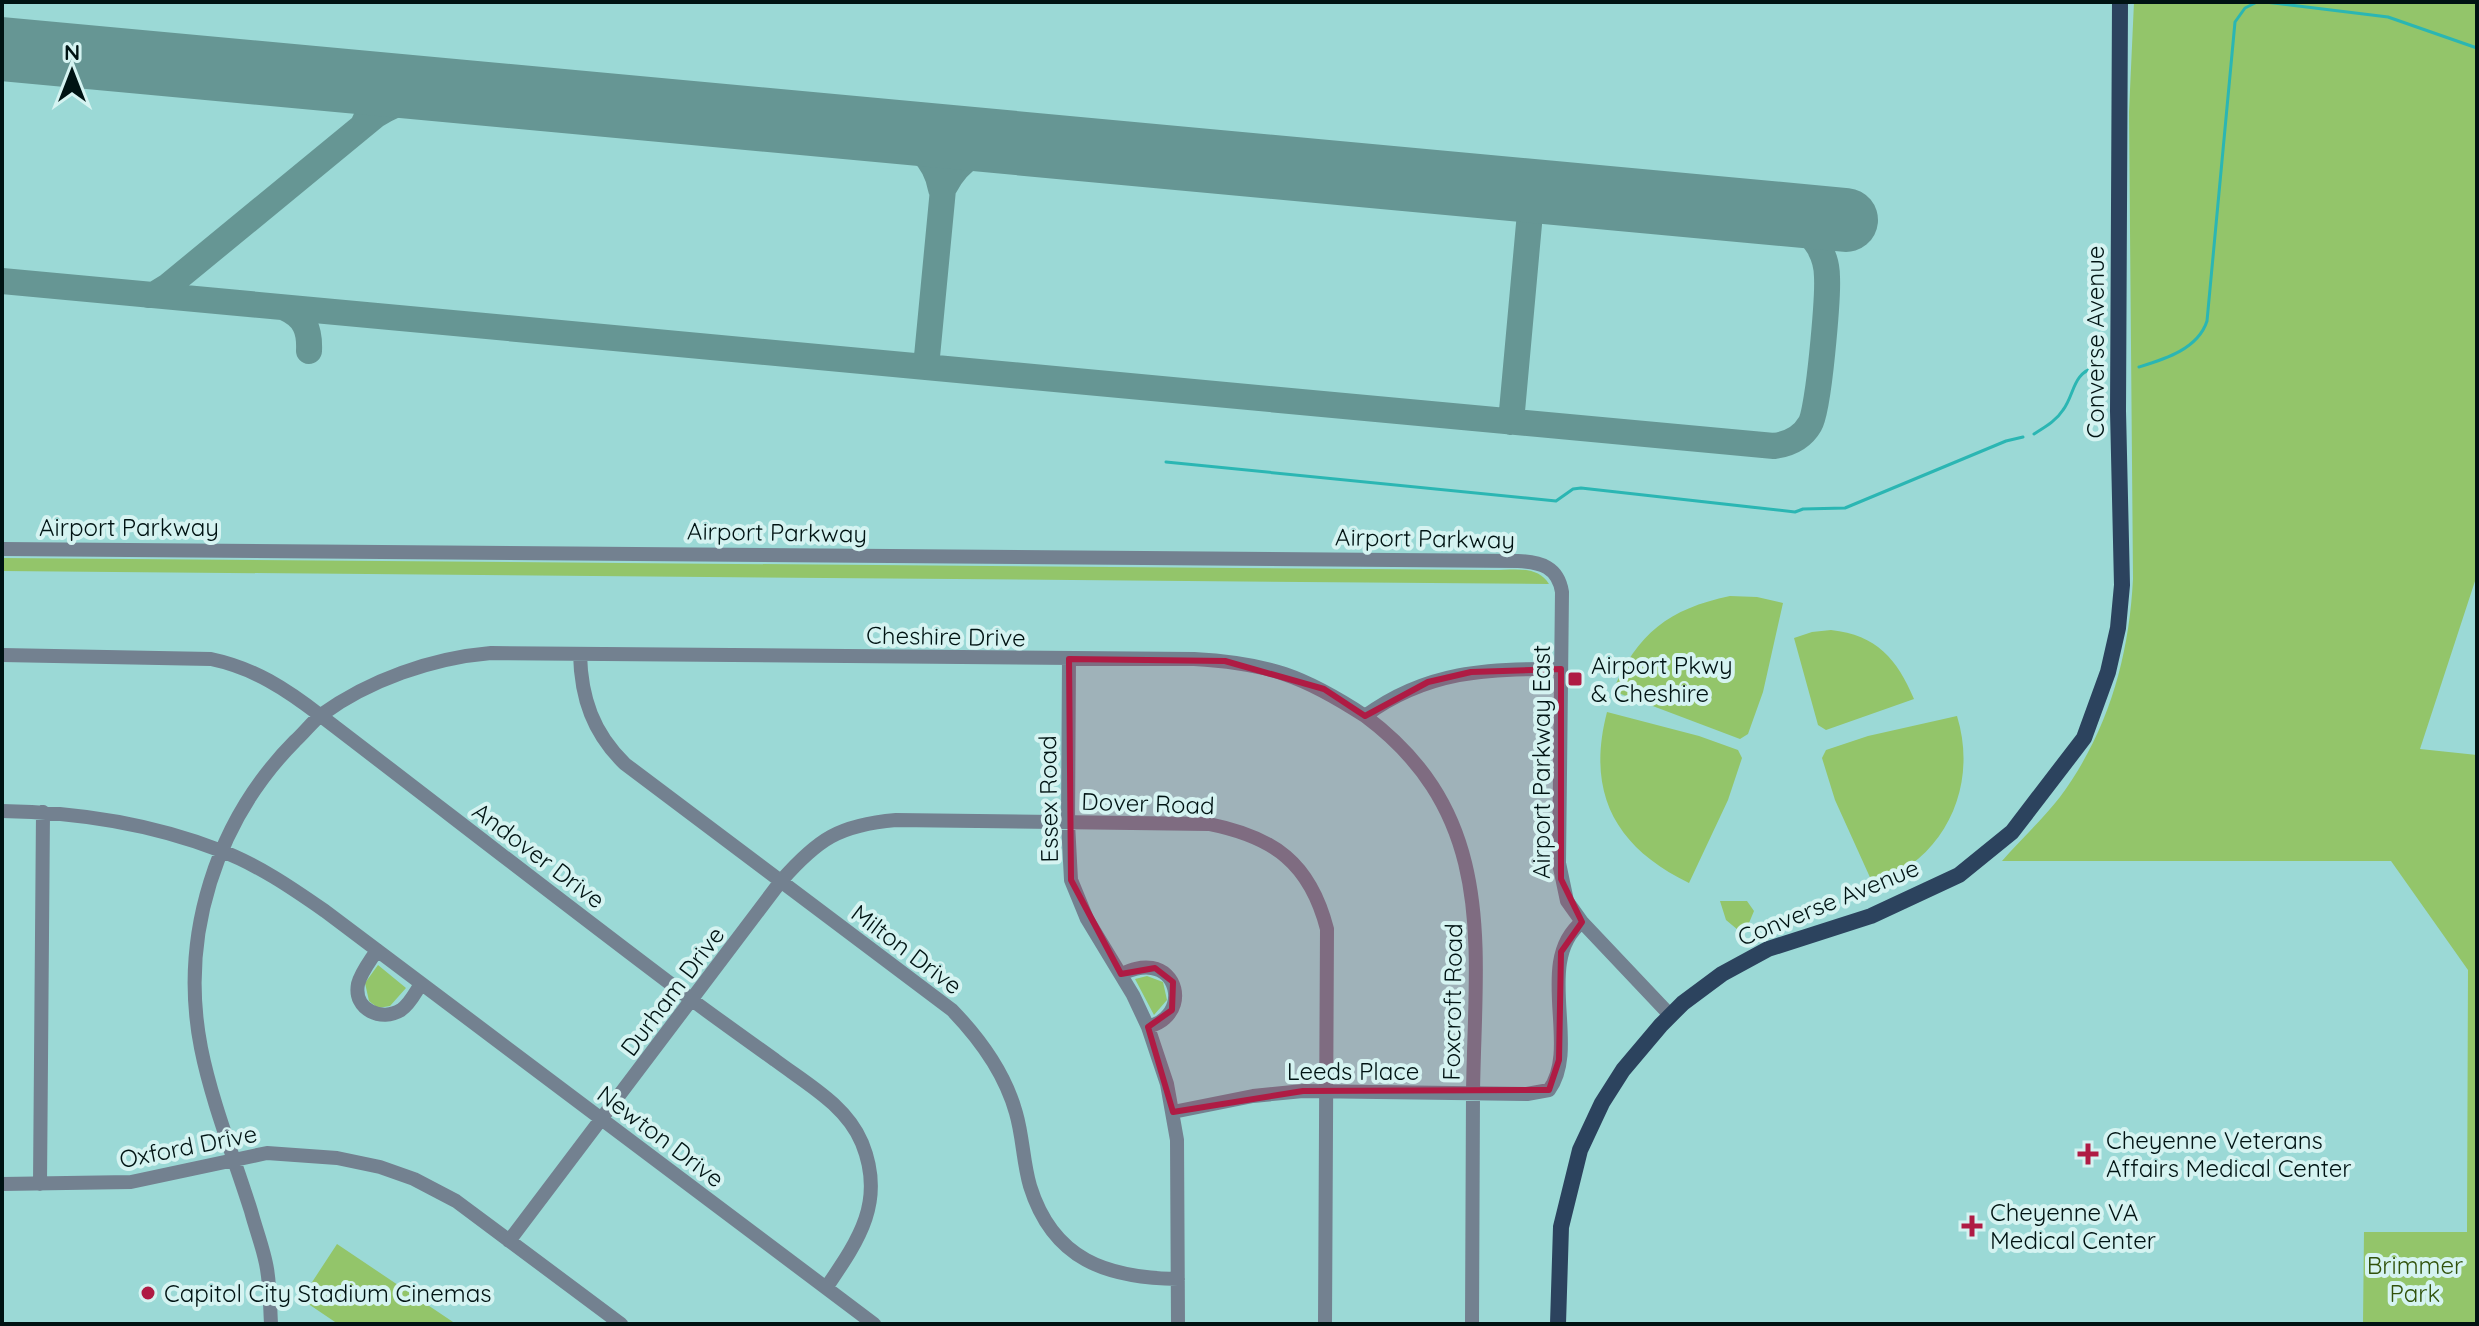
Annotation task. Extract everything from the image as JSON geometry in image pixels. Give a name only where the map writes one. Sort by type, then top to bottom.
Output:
[{"type":"main road","name":"Converse Avenue","points":[[1558,1324],[1561,1227],[1580,1150],[1602,1103],[1623,1070],[1670,1015],[1722,974],[1768,949],[1871,916],[1959,875],[2012,832],[2084,738],[2108,672],[2118,628],[2122,585],[2118,411],[2120,2]]},
{"type":"street","name":"Airport Parkway","points":[[2,549],[1502,561],[1538,563],[1550,568]]},
{"type":"street","name":"Airport Parkway East","points":[[1550,568],[1559,580],[1562,592],[1561,879],[1567,901],[1582,922],[1670,1015]]},
{"type":"street","name":"Cheshire Drive","points":[[271,1324],[267,1268],[201,1048],[195,994],[201,917],[221,850],[255,787],[281,755],[321,716],[378,684],[443,660],[491,653],[1194,659],[1259,666],[1293,676],[1324,689],[1365,716]]},
{"type":"street","name":"Milton Drive","points":[[580,654],[586,703],[608,747],[625,764],[952,1010],[972,1030],[998,1068],[1007,1089],[1016,1113],[1029,1184],[1055,1234],[1085,1260],[1107,1271],[1128,1276],[1178,1279]]},
{"type":"street","name":"Andover Drive","points":[[2,655],[211,659],[236,664],[267,678],[693,1001],[823,1095],[839,1109],[860,1140],[871,1178],[867,1216],[859,1237],[826,1288]]},
{"type":"street","name":"Essex Road","points":[[1069,659],[1068,823],[1071,880],[1087,919],[1121,974],[1148,1027],[1167,1084],[1179,1169],[1178,1324]]},
{"type":"street","points":[[1365,716],[1389,699],[1428,682],[1471,672],[1561,669]]},
{"type":"street","name":"Foxcroft Road","points":[[1365,716],[1386,731],[1428,778],[1454,825],[1471,882],[1477,945],[1472,1324]]},
{"type":"street","name":"Newton Drive","points":[[2,811],[112,820],[221,850],[290,887],[874,1324]]},
{"type":"street","points":[[40,1184],[43,812]]},
{"type":"street","name":"Dover Road","points":[[781,881],[821,842],[842,830],[865,823],[896,820],[1209,824],[1242,831],[1272,845],[1294,863],[1321,905],[1327,929],[1325,1324]]},
{"type":"street","name":"Durham Drive","points":[[509,1241],[781,881]]},
{"type":"street","name":"Leeds Place","points":[[1173,1112],[1253,1096],[1327,1091],[1539,1093],[1549,1090],[1555,1082],[1559,1060],[1561,952],[1572,929],[1582,922]]},
{"type":"street","points":[[377,950],[358,985],[358,998],[365,1009],[391,1015],[405,1007],[421,984]]},
{"type":"street","points":[[1121,974],[1141,967],[1155,968],[1166,973],[1173,982],[1176,997],[1172,1010],[1164,1020],[1148,1027]]},
{"type":"street","name":"Oxford Drive","points":[[2,1184],[131,1182],[267,1153],[298,1153],[380,1167],[414,1179],[456,1201],[621,1324]]},
{"type":"highlighted area","points":[[1069,659],[1225,661],[1324,689],[1365,716],[1428,682],[1471,672],[1561,669],[1561,879],[1582,922],[1561,952],[1559,1060],[1549,1090],[1303,1091],[1173,1112],[1148,1027],[1172,1010],[1173,982],[1155,968],[1121,974],[1071,880]]},
{"type":"green space","name":"Brimmer Park","points":[[2134,2],[2477,2],[2477,575],[2420,749],[2477,755],[2477,1324],[2363,1324],[2364,1232],[2467,1232],[2468,970],[2391,861],[2002,861],[2060,797],[2091,747],[2113,693],[2127,637],[2133,579],[2129,112]]},
{"type":"green space","points":[[2,558],[1517,569],[1532,571],[1549,584],[2,571]]},
{"type":"green space","points":[[1730,596],[1757,597],[1783,603],[1763,692],[1748,734],[1740,739],[1613,691],[1633,654],[1658,627],[1689,608]]},
{"type":"green space","points":[[1831,630],[1861,637],[1883,651],[1900,672],[1914,699],[1826,730],[1818,725],[1794,638]]},
{"type":"green space","points":[[1607,712],[1699,736],[1738,750],[1742,758],[1728,800],[1689,883],[1663,869],[1642,852],[1612,814],[1604,792],[1601,768],[1601,741]]},
{"type":"green space","points":[[1957,716],[1963,743],[1963,769],[1959,794],[1950,818],[1937,839],[1919,858],[1898,873],[1873,884],[1835,800],[1822,758],[1826,750],[1868,736]]},
{"type":"green space","points":[[1720,901],[1747,901],[1754,911],[1744,935],[1726,920]]},
{"type":"green space","points":[[378,965],[406,988],[390,1006],[378,1008],[369,1001],[365,983]]},
{"type":"green space","points":[[1147,976],[1163,982],[1167,1000],[1154,1015],[1135,979]]},
{"type":"green space","points":[[337,1244],[456,1324],[338,1324],[301,1299]]},
{"type":"waterway","points":[[2139,367],[2188,346],[2203,331],[2207,321],[2235,22],[2245,8],[2257,2]]},
{"type":"waterway","points":[[2265,2],[2388,17],[2477,48]]},
{"type":"waterway","points":[[2034,434],[2057,417],[2082,374],[2096,367]]},
{"type":"waterway","points":[[1166,462],[1556,501],[1573,489],[1581,488],[1795,512],[1845,508],[2006,441],[2023,437]]},
{"type":"taxiway","points":[[326,79],[342,82],[359,92],[369,112],[364,123]]},
{"type":"taxiway","points":[[148,295],[168,286],[376,115],[397,104],[419,98],[465,92]]},
{"type":"taxiway","points":[[882,131],[903,139],[921,151],[934,167],[941,189]]},
{"type":"taxiway","points":[[926,367],[948,137]]},
{"type":"taxiway","points":[[945,186],[957,168],[972,156],[1012,143]]},
{"type":"taxiway","points":[[1499,188],[1519,195],[1530,213],[1511,422]]},
{"type":"taxiway","points":[[2,281],[1774,446],[1799,437],[1810,424],[1817,398],[1827,273],[1821,250],[1807,232],[1783,219],[1756,212]]},
{"type":"taxiway","points":[[285,308],[305,325],[309,351]]},
{"type":"runway","points":[[2,49],[1846,220]]},
{"type":"place","name":"Airport Pkwy & Cheshire","points":[[1575,679]]},
{"type":"place","name":"Cheyenne Veterans Affairs Medical Center","points":[[2088,1154]]},
{"type":"place","name":"Cheyenne VA Medical Center","points":[[1972,1226]]},
{"type":"place","name":"Capitol City Stadium Cinemas","points":[[148,1293]]}]
